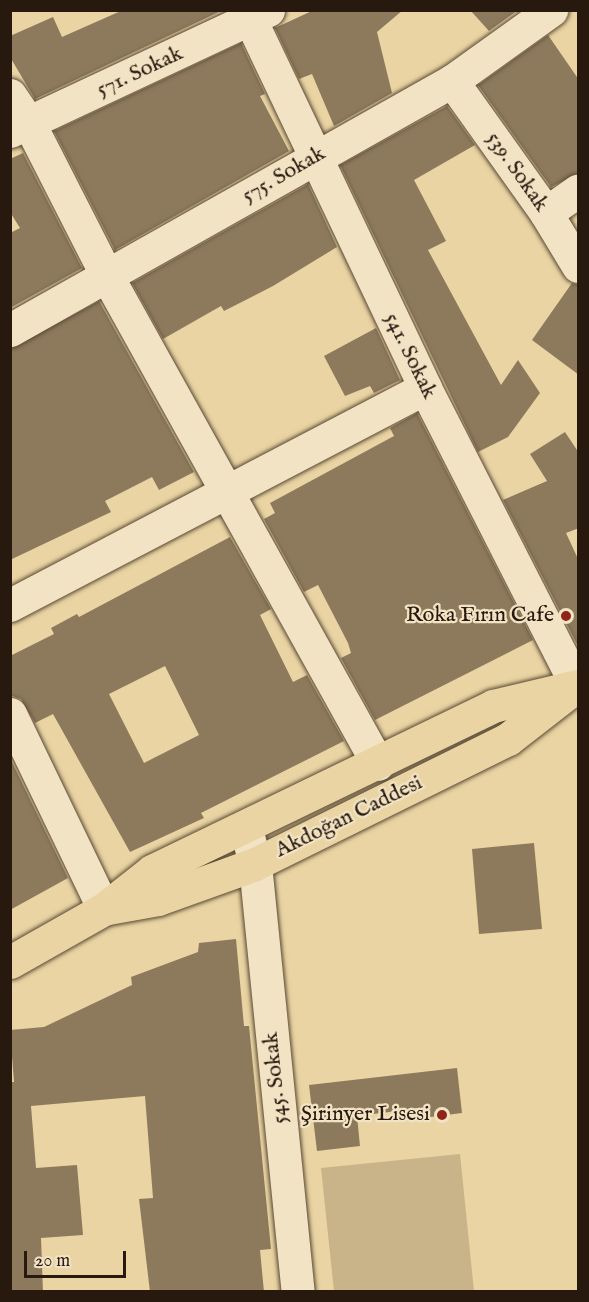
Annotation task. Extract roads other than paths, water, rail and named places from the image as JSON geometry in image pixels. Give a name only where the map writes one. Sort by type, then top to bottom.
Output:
[{"type":"main road","name":"Akdoğan Caddesi","points":[[10,962],[104,909],[152,871],[246,828],[494,706],[578,686]]},
{"type":"main road","name":"Akdoğan Caddesi","points":[[104,909],[158,899],[255,864],[508,739],[578,686]]},
{"type":"street","name":"575. Sokak","points":[[10,330],[452,81],[551,10]]},
{"type":"street","name":"571. Sokak","points":[[20,127],[259,16]]},
{"type":"street","name":"541. Sokak","points":[[259,16],[316,156],[425,388],[578,686]]},
{"type":"street","name":"539. Sokak","points":[[452,81],[546,213],[579,266]]},
{"type":"street","points":[[10,95],[20,127],[107,276],[378,764]]},
{"type":"street","points":[[546,213],[579,191]]},
{"type":"street","points":[[10,605],[229,494],[425,388]]},
{"type":"street","points":[[10,714],[104,909]]},
{"type":"street","name":"545. Sokak","points":[[246,828],[255,864],[297,1292]]},
{"type":"place","name":"Roka Fırın Cafe","points":[[566,616]]},
{"type":"place","name":"Şirinyer Lisesi","points":[[442,1115]]}]
